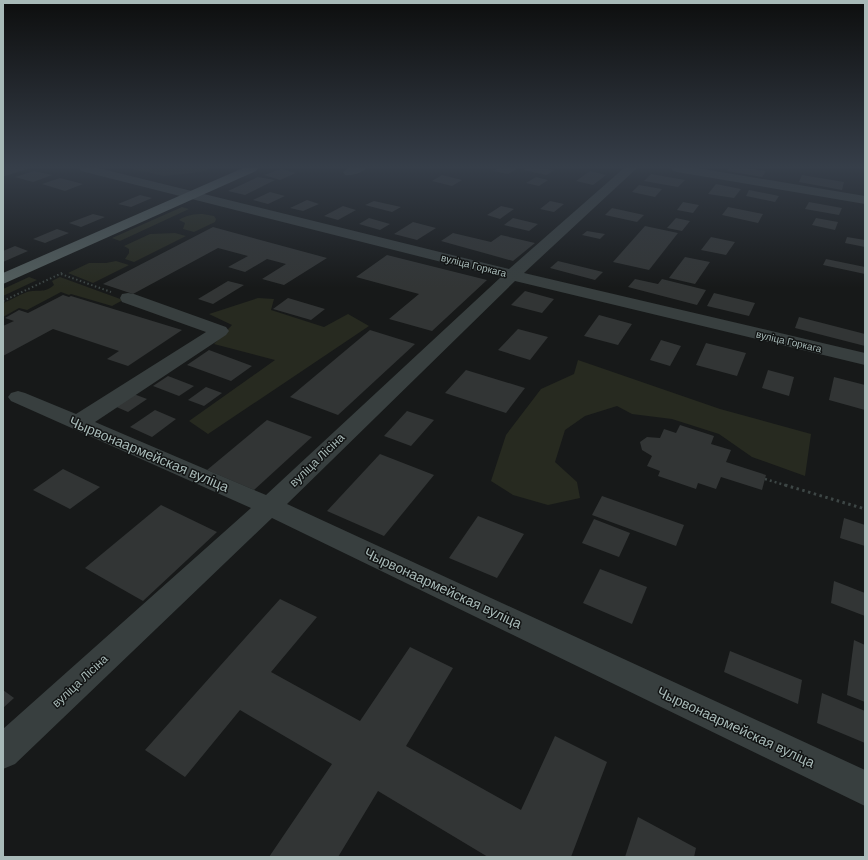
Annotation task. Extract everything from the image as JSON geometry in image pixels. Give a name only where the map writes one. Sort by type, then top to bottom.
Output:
[{"type":"main road","points":[[3,279],[160,208]]},
{"type":"street","name":"вуліца Горкага","points":[[247,208],[512,275],[865,359]]},
{"type":"street","name":"вуліца Лісіна","points":[[3,752],[269,506],[512,275],[586,208]]},
{"type":"street","points":[[78,423],[220,331],[128,298]]},
{"type":"street","name":"Чырвонаармейская вуліца","points":[[18,397],[269,506],[865,788]]},
{"type":"path","points":[[61,274],[128,298]]},
{"type":"path","points":[[765,480],[865,509]]},
{"type":"shaded area","points":[[179,208],[189,209],[120,241],[112,238]]},
{"type":"shaded area","points":[[203,214],[214,216],[216,219],[215,222],[194,232],[183,229],[185,223],[179,220],[190,215]]},
{"type":"shaded area","points":[[175,233],[186,236],[134,262],[125,259],[129,253],[129,249],[124,246],[150,234]]},
{"type":"shaded area","points":[[116,261],[129,265],[93,283],[68,273],[89,263],[106,263]]},
{"type":"shaded area","points":[[29,277],[37,280],[3,296],[3,289]]},
{"type":"shaded area","points":[[60,277],[123,300],[112,306],[61,292],[27,310],[19,308],[3,317],[3,303],[27,292],[50,288],[54,285],[52,281]]},
{"type":"shaded area","points":[[258,298],[274,299],[271,310],[324,327],[348,314],[369,326],[208,434],[189,421],[275,360],[214,344],[232,325],[209,314]]},
{"type":"shaded area","points":[[578,360],[720,409],[811,434],[805,476],[752,457],[719,434],[672,419],[632,414],[617,406],[585,416],[565,430],[555,462],[577,482],[580,498],[548,505],[513,495],[491,481],[506,435],[541,389],[574,374]]},
{"type":"building","points":[[291,208],[310,208],[303,211]]},
{"type":"building","points":[[339,208],[356,210],[338,220],[324,216]]},
{"type":"building","points":[[377,208],[399,208],[392,212]]},
{"type":"building","points":[[498,208],[514,209],[500,219],[487,215]]},
{"type":"building","points":[[541,208],[559,208],[554,212],[540,209]]},
{"type":"building","points":[[613,208],[644,215],[637,222],[605,215]]},
{"type":"building","points":[[678,208],[697,208],[693,213],[677,210]]},
{"type":"building","points":[[727,208],[763,214],[758,223],[722,215]]},
{"type":"building","points":[[805,208],[842,208],[839,215]]},
{"type":"building","points":[[93,214],[105,217],[81,227],[69,223]]},
{"type":"building","points":[[369,218],[390,224],[380,230],[359,224]]},
{"type":"building","points":[[513,218],[538,224],[529,231],[504,225]]},
{"type":"building","points":[[676,218],[690,221],[682,231],[667,228]]},
{"type":"building","points":[[816,218],[838,222],[835,230],[812,225]]},
{"type":"building","points":[[413,222],[436,228],[417,240],[394,234]]},
{"type":"building","points":[[645,226],[678,233],[649,270],[613,262]]},
{"type":"building","points":[[213,227],[327,258],[284,285],[262,279],[286,264],[267,259],[245,272],[228,267],[248,256],[218,248],[133,294],[103,284]]},
{"type":"building","points":[[57,229],[69,233],[45,243],[33,239]]},
{"type":"building","points":[[587,231],[605,234],[600,239],[582,235]]},
{"type":"building","points":[[453,233],[491,242],[501,235],[535,243],[513,261],[441,241]]},
{"type":"building","points":[[711,237],[735,242],[726,255],[701,250]]},
{"type":"building","points":[[847,237],[865,240],[865,247],[845,243]]},
{"type":"building","points":[[15,246],[28,251],[3,262],[3,251]]},
{"type":"building","points":[[387,255],[487,280],[432,331],[389,319],[419,294],[356,277]]},
{"type":"building","points":[[685,257],[710,262],[695,284],[669,278]]},
{"type":"building","points":[[826,259],[865,267],[865,274],[823,265]]},
{"type":"building","points":[[558,261],[603,272],[595,280],[550,268]]},
{"type":"building","points":[[635,279],[658,284],[662,279],[706,290],[697,305],[628,287]]},
{"type":"building","points":[[228,281],[244,285],[213,304],[198,299]]},
{"type":"building","points":[[525,291],[554,299],[542,313],[511,305]]},
{"type":"building","points":[[714,293],[755,303],[749,316],[707,306]]},
{"type":"building","points":[[63,295],[69,297],[71,296],[182,330],[128,366],[107,359],[119,351],[53,329],[3,356],[3,326],[14,321],[5,318],[19,310],[28,313]]},
{"type":"building","points":[[288,298],[325,309],[311,320],[273,309]]},
{"type":"building","points":[[599,315],[632,324],[618,345],[584,336]]},
{"type":"building","points":[[799,317],[865,334],[865,346],[795,328]]},
{"type":"building","points":[[518,329],[548,337],[530,360],[498,350]]},
{"type":"building","points":[[370,330],[415,344],[338,415],[290,397]]},
{"type":"building","points":[[661,340],[681,346],[670,366],[650,360]]},
{"type":"building","points":[[706,343],[746,353],[737,376],[696,365]]},
{"type":"building","points":[[209,350],[252,366],[231,381],[187,365]]},
{"type":"building","points":[[466,370],[525,388],[506,413],[445,393]]},
{"type":"building","points":[[768,370],[794,377],[789,396],[762,388]]},
{"type":"building","points":[[168,376],[194,386],[179,396],[153,386]]},
{"type":"building","points":[[834,377],[865,385],[865,410],[829,400]]},
{"type":"building","points":[[206,387],[222,393],[204,406],[188,400]]},
{"type":"building","points":[[131,393],[147,399],[128,412],[112,405]]},
{"type":"building","points":[[155,410],[176,419],[152,437],[130,427]]},
{"type":"building","points":[[407,411],[434,420],[411,446],[384,436]]},
{"type":"building","points":[[267,420],[312,437],[254,490],[207,470]]},
{"type":"building","points":[[680,425],[714,436],[711,444],[731,450],[726,462],[766,475],[762,490],[721,477],[716,489],[698,483],[696,489],[658,476],[660,471],[647,466],[652,456],[642,450],[640,442],[647,437],[660,438],[664,429],[676,433]]},
{"type":"building","points":[[380,454],[434,475],[384,536],[327,511]]},
{"type":"building","points":[[63,469],[100,487],[70,509],[33,490]]},
{"type":"building","points":[[602,496],[684,525],[676,546],[592,515]]},
{"type":"building","points":[[161,505],[217,532],[143,601],[85,568]]},
{"type":"building","points":[[478,516],[524,534],[497,578],[449,558]]},
{"type":"building","points":[[844,518],[865,525],[865,546],[840,538]]},
{"type":"building","points":[[594,519],[630,533],[619,557],[582,543]]},
{"type":"building","points":[[600,569],[647,587],[632,624],[583,603]]},
{"type":"building","points":[[834,581],[865,593],[865,616],[831,603]]},
{"type":"building","points":[[280,599],[317,617],[271,672],[360,721],[410,647],[453,668],[406,746],[521,810],[555,736],[607,762],[571,857],[488,857],[378,791],[338,857],[269,857],[332,764],[240,710],[185,777],[145,750]]},
{"type":"building","points":[[854,640],[865,645],[865,702],[847,695]]},
{"type":"building","points":[[730,651],[802,680],[798,704],[724,672]]},
{"type":"building","points":[[3,690],[14,698],[3,708]]},
{"type":"building","points":[[822,693],[865,711],[865,743],[817,723]]},
{"type":"building","points":[[638,817],[696,848],[694,857],[625,857]]}]
